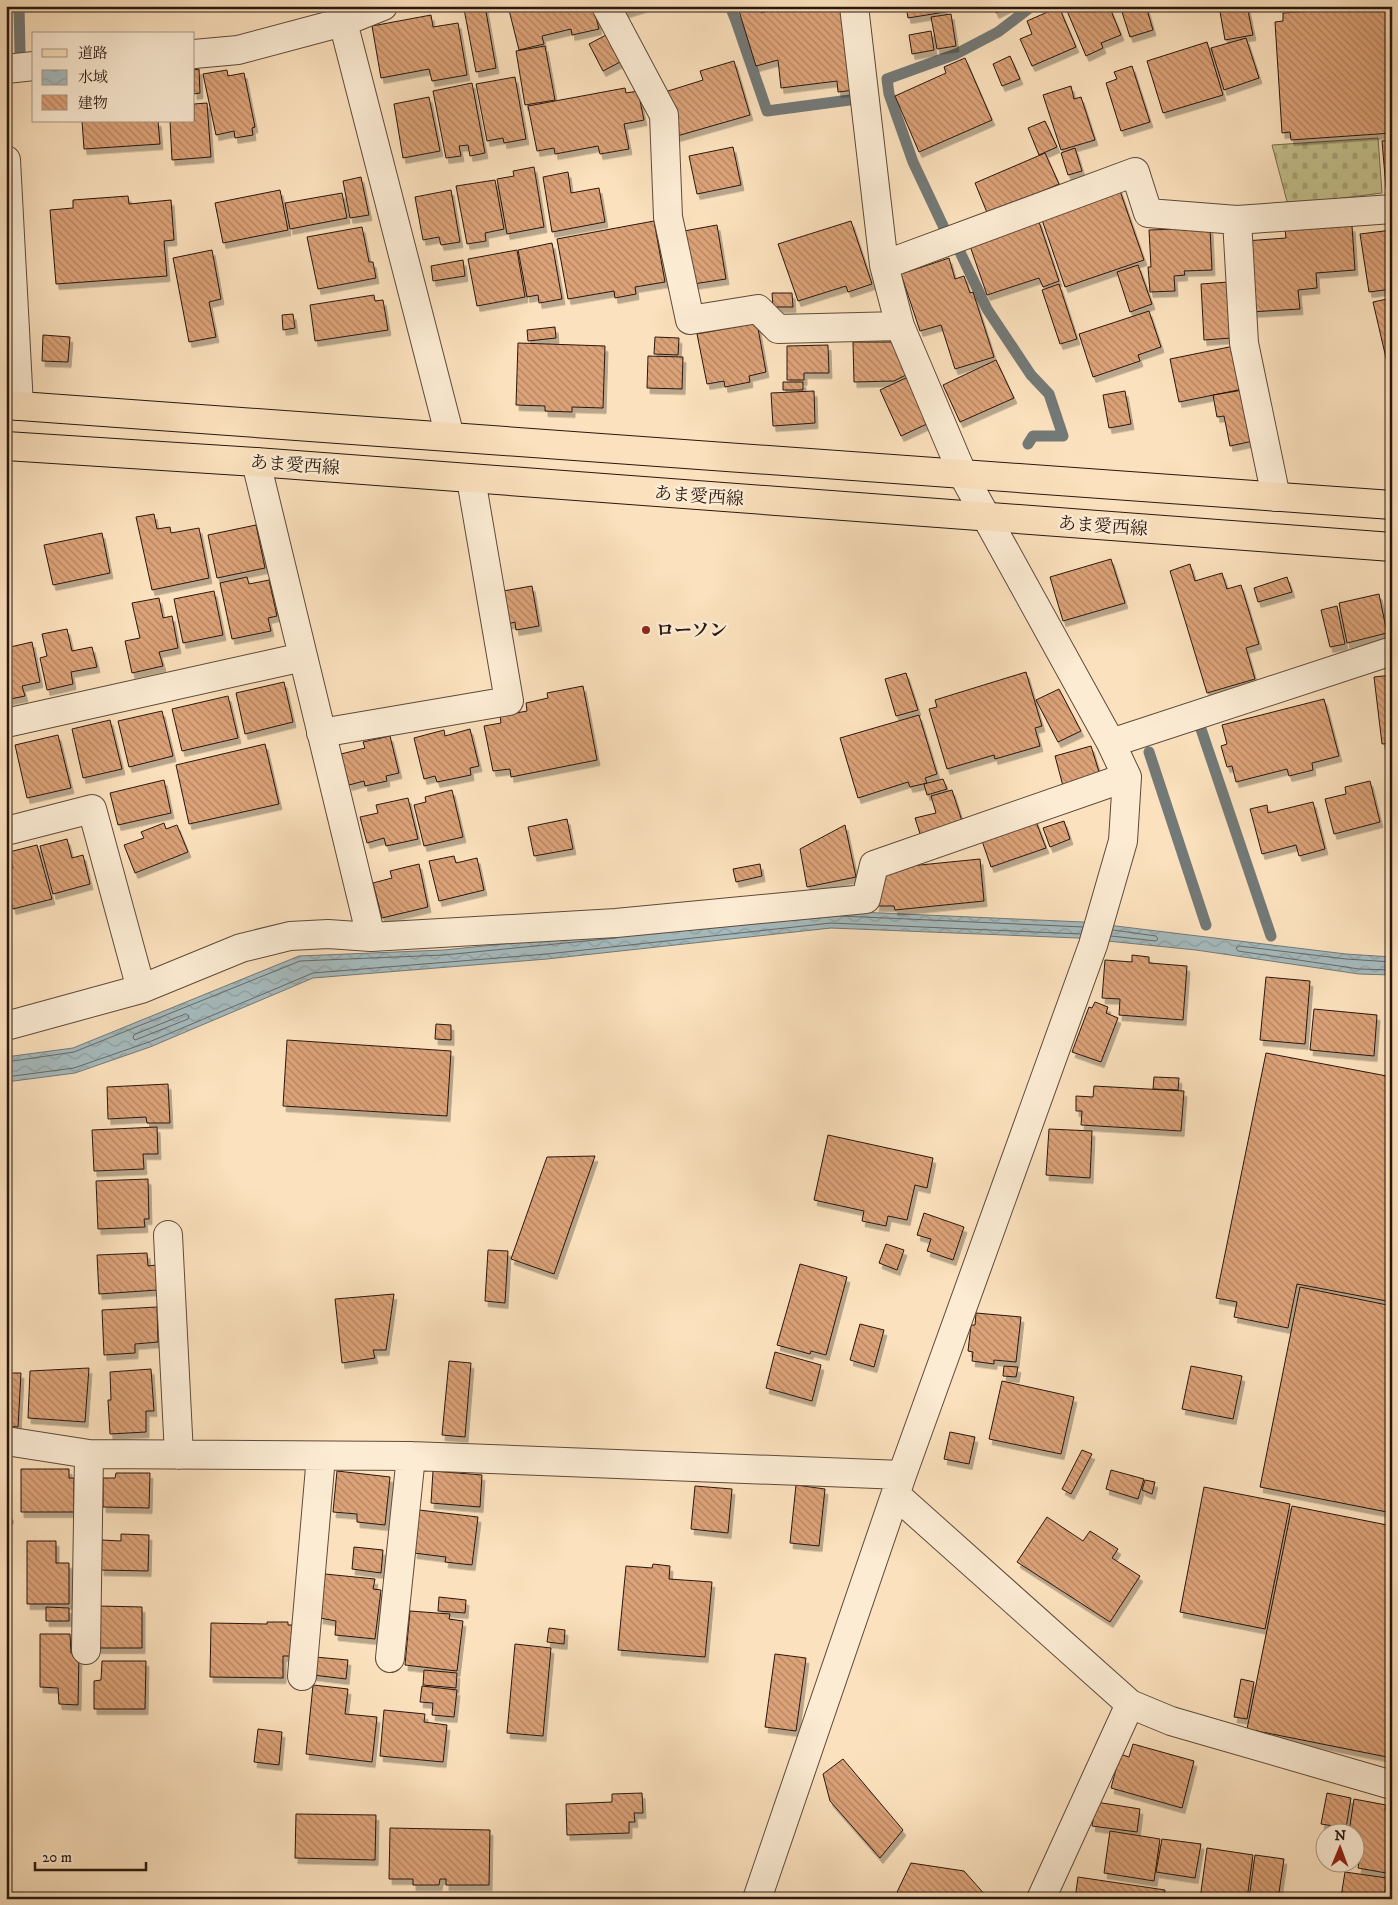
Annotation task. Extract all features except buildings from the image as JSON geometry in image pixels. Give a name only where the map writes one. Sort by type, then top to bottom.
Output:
[{"type":"main road","points":[[12,406],[1392,505]]},
{"type":"main road","name":"あま愛西線","points":[[6,446],[256,462],[1392,548]]},
{"type":"street","points":[[195,54],[238,50],[343,22],[384,6]]},
{"type":"street","points":[[606,6],[664,114],[668,217],[690,320],[758,310],[778,329],[900,326]]},
{"type":"street","points":[[757,1899],[899,1485],[1093,945],[1124,841],[1127,777],[1111,743],[963,475],[900,326],[884,265],[854,6]]},
{"type":"street","points":[[343,22],[450,437]]},
{"type":"street","points":[[6,68],[32,66]]},
{"type":"street","points":[[6,160],[12,406]]},
{"type":"street","points":[[884,265],[1135,172],[1148,213],[1236,220],[1392,209]]},
{"type":"street","points":[[1236,220],[1244,343],[1276,497]]},
{"type":"street","points":[[256,462],[370,937]]},
{"type":"street","points":[[321,733],[510,701],[471,478]]},
{"type":"street","points":[[1111,743],[1392,651]]},
{"type":"street","points":[[6,723],[303,656]]},
{"type":"street","points":[[6,1026],[141,989],[241,948],[290,936],[328,934],[370,937],[616,924],[866,899],[874,865],[1127,777]]},
{"type":"street","points":[[8,823],[92,809],[141,989]]},
{"type":"street","points":[[168,1235],[179,1455]]},
{"type":"street","points":[[6,1441],[89,1454],[411,1456],[899,1485],[1130,1704],[1171,1721],[1392,1785]]},
{"type":"street","points":[[86,1650],[89,1454]]},
{"type":"street","points":[[302,1676],[321,1456]]},
{"type":"street","points":[[390,1658],[411,1456]]},
{"type":"street","points":[[1040,1899],[1130,1704]]},
{"type":"green space","points":[[1378,138],[1382,193],[1288,205],[1272,145]]},
{"type":"water","points":[[835,911],[1083,922],[1346,954],[1392,957],[1392,975],[1359,974],[1196,950],[1078,938],[831,928],[547,959],[313,978],[150,1047],[75,1073],[6,1082],[6,1057],[73,1048],[299,956],[444,950]]},
{"type":"waterway","points":[[19,6],[20,52]]},
{"type":"waterway","points":[[730,6],[767,111],[857,99]]},
{"type":"waterway","points":[[946,232],[913,162],[889,94],[887,79],[956,54],[998,32],[1032,6]]},
{"type":"waterway","points":[[959,250],[987,309],[1031,375],[1049,394],[1063,436],[1033,436],[1028,444]]},
{"type":"waterway","points":[[1201,729],[1271,936]]},
{"type":"waterway","points":[[1149,752],[1206,925]]},
{"type":"place","name":"ローソン","points":[[646,630]]}]
